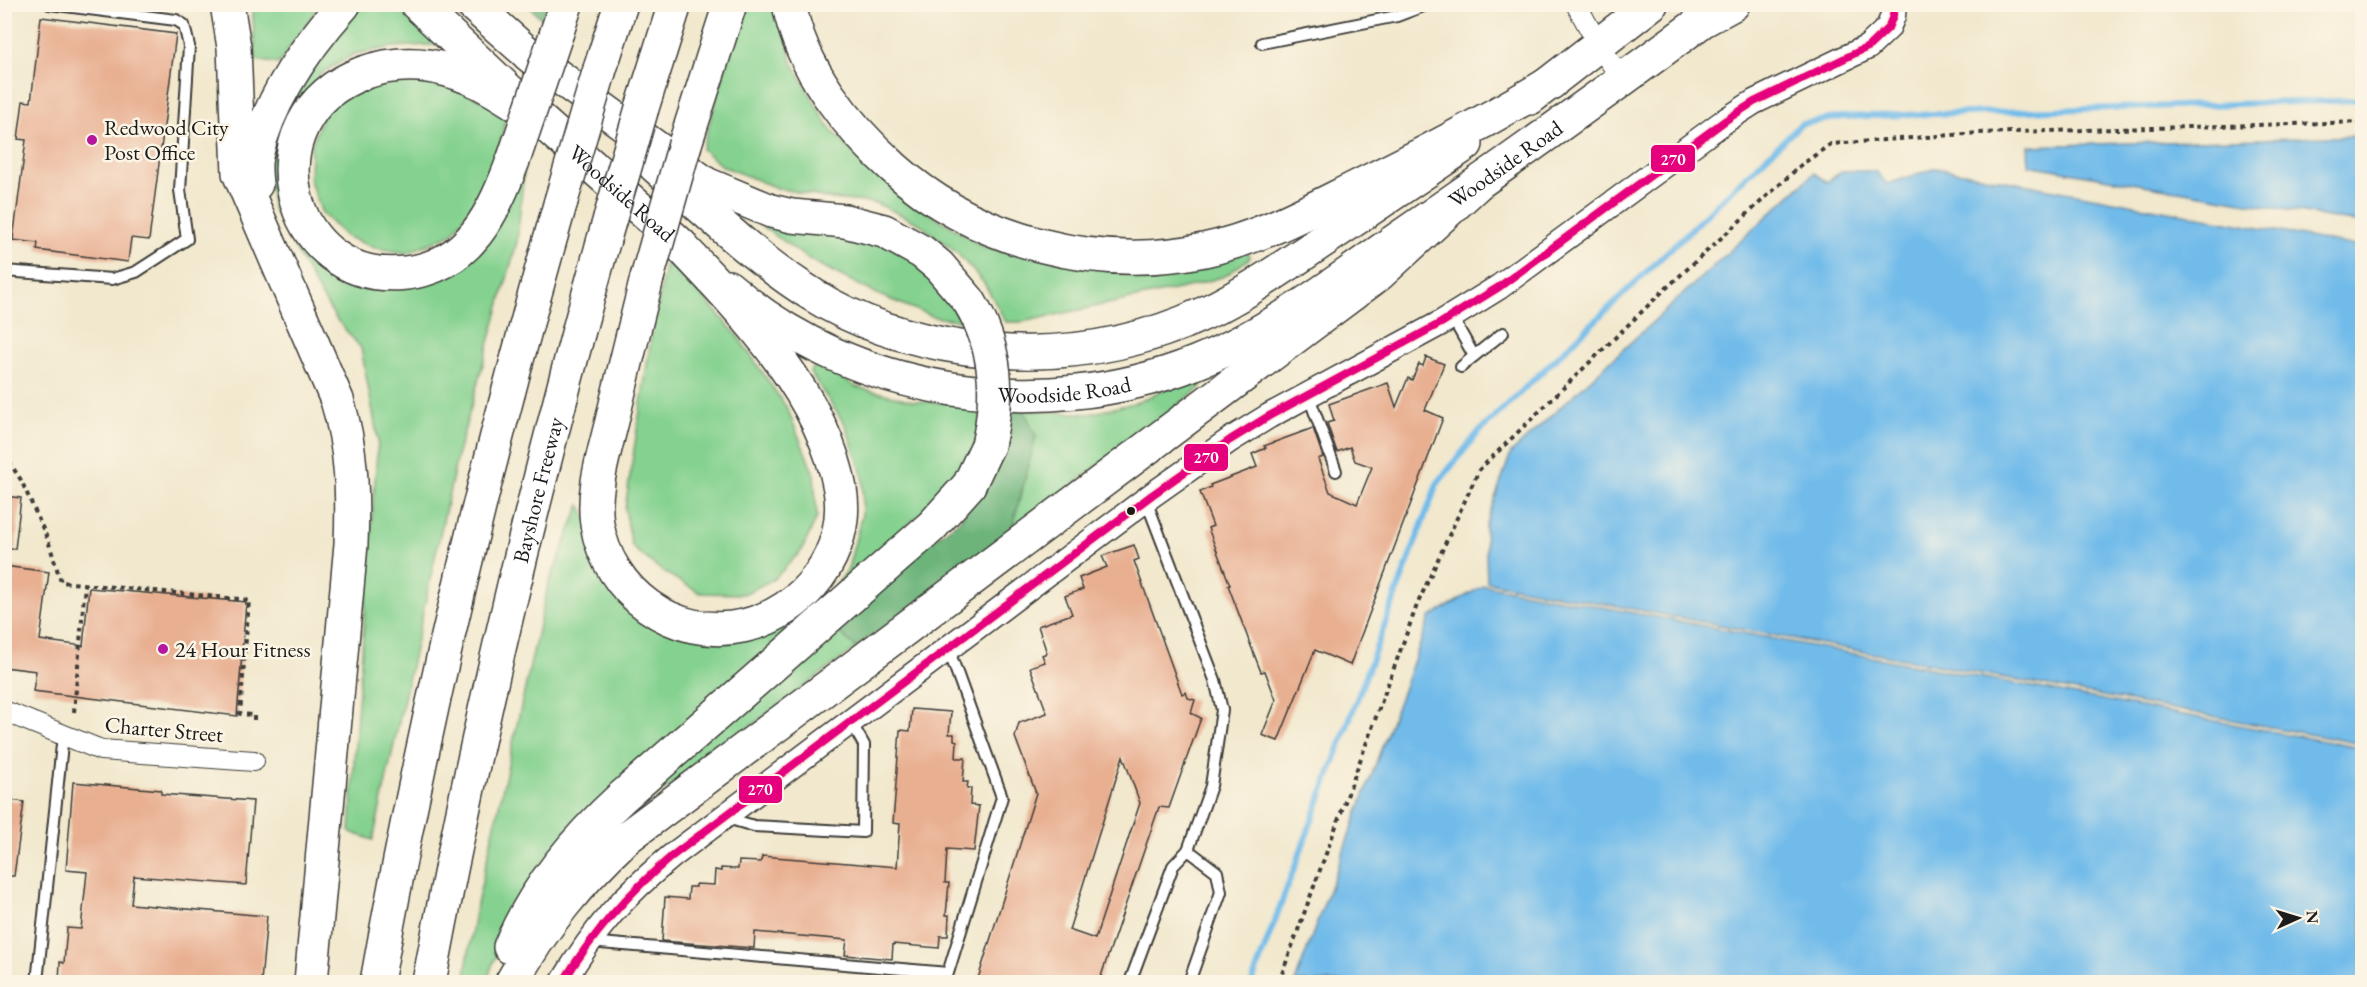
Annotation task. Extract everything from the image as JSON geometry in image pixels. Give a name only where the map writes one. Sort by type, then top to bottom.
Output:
[{"type":"highway","points":[[227,4],[234,47],[239,173],[256,217],[337,400],[346,428],[352,481],[351,544],[311,982]]},
{"type":"highway","points":[[256,217],[255,158],[273,107],[304,56],[344,4]]},
{"type":"highway","name":"Woodside Road","points":[[417,4],[539,119],[670,236],[739,296],[794,333],[852,362],[913,381],[1006,395],[1039,395],[1091,390],[1134,382],[1195,363],[1225,350],[1290,314],[1476,185],[1702,21],[1733,4]]},
{"type":"highway","name":"Woodside Road","points":[[472,4],[765,263],[815,296],[868,322],[923,340],[1008,352],[1065,351],[1125,341],[1206,312],[1284,267],[1472,140],[1552,82],[1651,4]]},
{"type":"highway","points":[[377,982],[410,809],[442,662],[502,415],[561,201],[621,4]]},
{"type":"highway","name":"Bayshore Freeway","points":[[429,982],[465,800],[520,556],[552,428],[642,108],[675,4]]},
{"type":"highway","points":[[670,236],[737,308],[790,377],[821,431],[833,460],[840,490],[841,513],[838,532],[834,551],[824,569],[798,599],[762,620],[743,626],[702,627],[660,614],[641,602],[624,586],[612,568],[603,548],[597,522],[600,474],[647,278],[685,144],[730,4]]},
{"type":"highway","points":[[789,4],[805,53],[829,95],[862,137],[911,184],[934,200],[987,227],[1017,238],[1083,254],[1175,255],[1205,250],[1245,238],[1292,220],[1429,151],[1552,82]]},
{"type":"highway","points":[[539,119],[491,89],[448,70],[411,64],[391,65],[371,70],[337,85],[310,112],[294,146],[291,165],[292,188],[298,208],[309,230],[325,248],[361,269],[380,274],[418,272],[435,267],[451,257],[483,227],[494,206],[514,158],[562,18]]},
{"type":"highway","points":[[496,982],[526,915],[561,861],[580,838],[622,797],[932,526],[969,485],[988,445],[995,403],[993,358],[980,318],[969,301],[939,266],[922,252],[884,231],[845,221],[802,218],[771,211],[706,184],[529,55]]},
{"type":"highway","points":[[512,982],[545,927],[565,901],[591,872],[627,838],[1379,274],[1476,185]]},
{"type":"street","points":[[1576,4],[1599,46],[1623,80]]},
{"type":"street","points":[[563,982],[588,942],[620,902],[645,878],[1146,500],[1230,440],[1308,393],[1452,317],[1526,269],[1726,120],[1754,102],[1868,46],[1888,28],[1893,16],[1894,4]]},
{"type":"street","name":"Charter Street","points":[[4,711],[101,750],[254,761]]},
{"type":"lane","points":[[4,271],[112,279],[136,272],[187,239],[180,189],[189,46],[184,25],[177,20],[49,4]]},
{"type":"lane","points":[[1262,44],[1397,16],[1429,4]]},
{"type":"lane","points":[[1452,317],[1474,356]]},
{"type":"lane","points":[[1461,367],[1503,333]]},
{"type":"lane","points":[[1308,393],[1336,471]]},
{"type":"lane","points":[[1130,982],[1173,866],[1188,850],[1211,786],[1222,710],[1215,680],[1146,500]]},
{"type":"lane","points":[[588,942],[948,973],[1002,797],[948,648]]},
{"type":"lane","points":[[723,817],[754,826],[863,832],[864,746],[851,721]]},
{"type":"lane","points":[[37,982],[63,735]]},
{"type":"lane","points":[[1188,850],[1217,872],[1221,892],[1189,982]]},
{"type":"path","points":[[1279,982],[1417,605],[1479,470],[1660,293],[1801,165],[1832,144],[1979,133],[2362,122]]},
{"type":"path","points":[[4,454],[21,480],[34,508],[48,540],[61,582],[249,600],[240,714],[254,715],[254,720]]},
{"type":"path","points":[[74,712],[85,584]]},
{"type":"green space","points":[[394,4],[444,44],[394,47],[354,54],[320,74],[283,133],[281,179],[341,268],[455,267],[524,171],[517,242],[457,457],[373,840],[350,832],[378,440],[361,348],[337,320],[317,289],[273,208],[267,169],[278,120],[334,33],[362,5]]},
{"type":"green space","points":[[252,5],[319,5],[279,64],[256,60]]},
{"type":"green space","points":[[527,5],[548,5],[543,20]]},
{"type":"green space","points":[[744,5],[778,5],[792,62],[828,126],[862,162],[926,211],[985,248],[1065,262],[1247,250],[1250,258],[1225,276],[1188,287],[1022,322],[1006,322],[984,283],[957,253],[920,224],[876,203],[832,199],[777,188],[722,166],[702,149]]},
{"type":"green space","points":[[424,72],[507,113],[499,149],[481,194],[452,234],[407,253],[375,248],[345,236],[322,213],[310,181],[311,146],[326,107],[349,86]]},
{"type":"green space","points":[[746,215],[842,227],[919,260],[972,322],[934,317],[879,295],[810,260]]},
{"type":"green space","points":[[667,257],[736,334],[787,408],[814,474],[817,517],[802,550],[774,579],[744,594],[700,593],[662,571],[632,547],[625,509],[650,345]]},
{"type":"green space","points":[[818,361],[856,387],[914,401],[981,405],[979,433],[962,476],[828,597],[848,569],[862,515],[863,477],[846,426],[810,372]]},
{"type":"green space","points":[[1194,376],[1201,387],[1011,532],[1036,436],[1024,410],[1089,414],[1138,402]]},
{"type":"green space","points":[[1024,410],[1036,436],[1011,532],[856,648],[834,627],[913,555],[960,520],[993,468],[1012,411]]},
{"type":"green space","points":[[580,505],[650,624],[796,620],[812,611],[540,870],[493,963],[487,982],[464,982],[474,918],[548,585]]},
{"type":"green space","points":[[834,627],[856,648],[618,825],[635,798]]},
{"type":"water","points":[[2362,136],[2362,223],[2029,165],[2028,146]]},
{"type":"water","points":[[1936,168],[2362,247],[2362,744],[1487,582],[1485,526],[1511,453],[1814,173],[1827,182],[1842,171],[1876,171],[1887,184]]},
{"type":"water","points":[[1484,585],[2362,748],[2362,982],[1295,982],[1430,617]]},
{"type":"building","name":"Redwood City Post Office","points":[[41,17],[176,34],[149,240],[131,238],[128,262],[37,250],[38,243],[13,240],[26,140],[18,139],[23,101],[31,102]]},
{"type":"building","points":[[1426,357],[1444,364],[1425,410],[1443,418],[1350,665],[1315,650],[1278,741],[1262,735],[1276,700],[1265,671],[1261,672],[1228,585],[1230,585],[1208,528],[1213,526],[1200,492],[1211,487],[1210,485],[1257,467],[1252,454],[1266,448],[1264,446],[1313,428],[1323,457],[1318,459],[1330,492],[1357,504],[1372,467],[1355,461],[1350,447],[1337,452],[1327,423],[1334,421],[1329,404],[1388,383],[1396,407],[1408,378],[1412,380],[1419,364],[1423,366]]},
{"type":"building","points":[[4,496],[21,498],[15,549],[4,549]]},
{"type":"building","points":[[1134,545],[1139,559],[1134,561],[1182,694],[1186,692],[1188,698],[1195,700],[1191,713],[1201,718],[1169,808],[1159,807],[1099,982],[977,982],[1036,793],[1015,737],[1019,723],[1047,713],[1030,667],[1045,662],[1042,655],[1047,653],[1038,626],[1072,614],[1065,596],[1083,589],[1079,578],[1107,567],[1102,556]],"holes":[[[1123,756],[1140,803],[1095,939],[1069,930]]]},
{"type":"building","name":"24 Hour Fitness","points":[[4,566],[49,572],[40,640],[83,646],[89,588],[246,602],[237,716],[33,691],[36,671],[4,667]]},
{"type":"building","points":[[912,709],[951,712],[949,734],[954,734],[954,740],[957,741],[956,758],[965,758],[963,782],[968,782],[967,788],[971,788],[970,805],[979,806],[974,851],[947,849],[945,883],[949,883],[946,915],[949,915],[948,936],[940,936],[939,948],[893,944],[892,959],[845,955],[847,940],[755,932],[754,948],[662,941],[665,897],[688,899],[689,887],[696,887],[696,884],[714,885],[715,870],[738,869],[739,861],[761,862],[762,856],[897,867],[900,824],[893,823],[900,730],[910,731]]},
{"type":"building","points":[[73,782],[161,790],[161,794],[253,801],[246,885],[134,876],[131,904],[267,916],[261,982],[59,982],[60,962],[64,963],[67,928],[81,929],[87,872],[66,870]]},
{"type":"building","points":[[4,799],[24,802],[14,876],[4,876]]},
{"type":"waterway","points":[[1252,982],[1437,484],[1478,433],[1801,124],[1842,117],[2362,100]]},
{"type":"transit line","name":"270","points":[[563,982],[586,947],[612,914],[672,856],[1152,495],[1230,440],[1269,416],[1441,323],[1499,287],[1726,120],[1754,102],[1868,47],[1888,28],[1893,16],[1894,4]]},
{"type":"place","name":"Redwood City Post Office","points":[[92,140]]},
{"type":"place","name":"24 Hour Fitness","points":[[163,649]]}]
